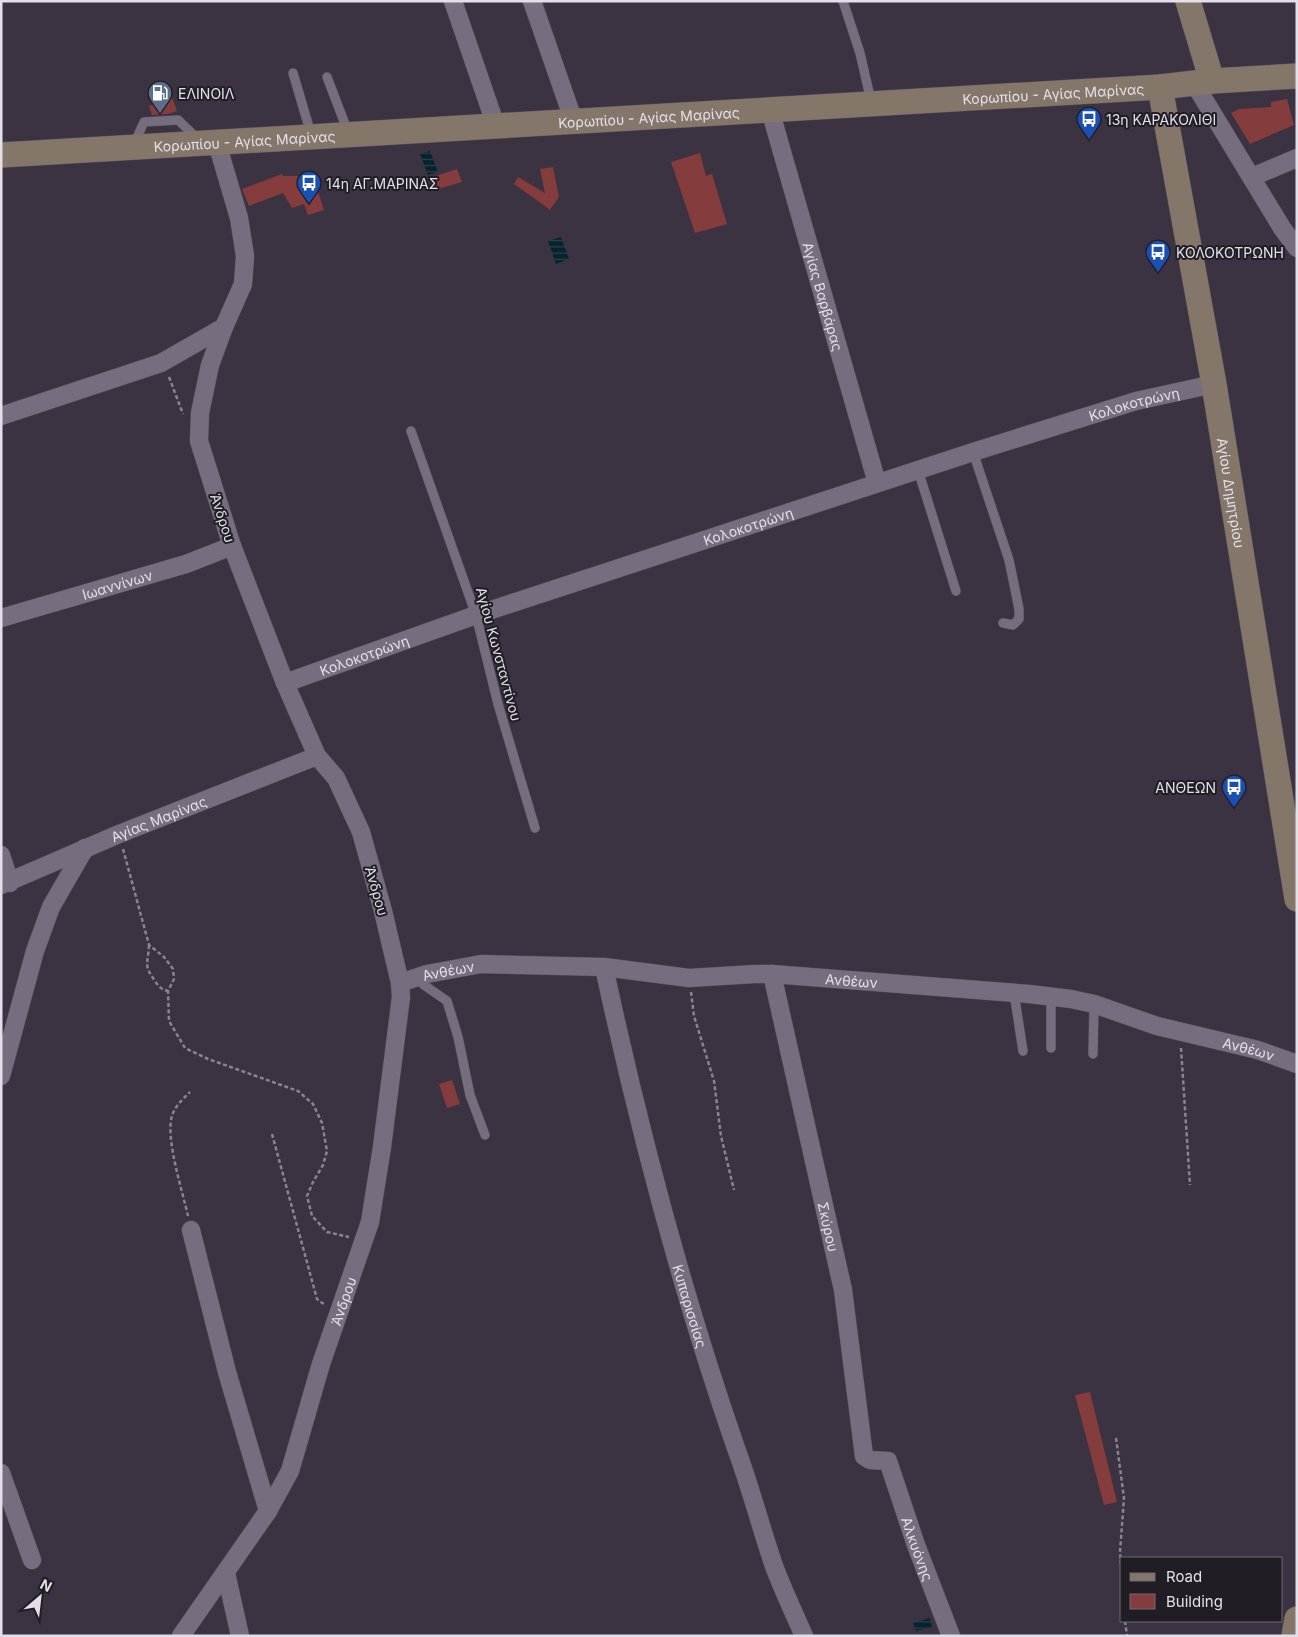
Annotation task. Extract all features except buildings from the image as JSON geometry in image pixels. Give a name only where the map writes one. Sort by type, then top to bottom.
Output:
[{"type":"main road","points":[[1188,1],[1203,82]]},
{"type":"main road","name":"Κορωπίου - Αγίας Μαρίνας","points":[[1,156],[1160,87],[1203,82],[1297,76]]},
{"type":"main road","name":"Αγίου Δημητρίου","points":[[1160,87],[1214,384],[1297,898]]},
{"type":"main road","points":[[1294,1636],[1297,1619]]},
{"type":"street","points":[[453,1],[496,126]]},
{"type":"street","points":[[532,1],[574,122]]},
{"type":"street","points":[[1203,82],[1252,178],[1282,228],[1297,248]]},
{"type":"street","name":"Αγίας Βαρβάρας","points":[[770,110],[876,483]]},
{"type":"street","name":"Άνδρου","points":[[181,1636],[226,1574],[268,1511],[290,1471],[338,1314],[370,1222],[382,1146],[401,997],[400,982],[383,911],[361,832],[336,778],[318,756],[285,683],[232,546],[199,441],[200,413],[208,373],[224,327],[243,284],[245,256],[239,218],[210,143]]},
{"type":"street","points":[[1252,178],[1297,158]]},
{"type":"street","points":[[1,416],[160,363],[224,327]]},
{"type":"street","name":"Κολοκοτρώνη","points":[[285,683],[476,615],[876,483],[1136,401],[1214,384]]},
{"type":"street","name":"Ιωαννίνων","points":[[1,618],[186,564],[232,546]]},
{"type":"street","name":"Αγίας Μαρίνας","points":[[6,884],[119,834],[318,756]]},
{"type":"street","points":[[1,1076],[35,951],[51,907],[85,848]]},
{"type":"street","points":[[1,855],[6,884]]},
{"type":"street","name":"Ανθέων","points":[[400,982],[427,974],[481,964],[604,967],[689,978],[772,974],[1051,996],[1094,1004],[1157,1026],[1258,1050],[1297,1064]]},
{"type":"street","name":"Κυπαρισσίας","points":[[604,967],[643,1131],[721,1406],[738,1452],[775,1568],[804,1636]]},
{"type":"street","name":"Σκύρου","points":[[772,974],[842,1290],[864,1456],[870,1460],[888,1461]]},
{"type":"street","points":[[191,1230],[227,1372],[268,1511]]},
{"type":"street","name":"Αλκυόνης","points":[[888,1461],[916,1545],[951,1636]]},
{"type":"street","points":[[1,1473],[32,1560]]},
{"type":"street","points":[[226,1574],[240,1636]]},
{"type":"lane","points":[[843,1],[860,53],[872,104]]},
{"type":"lane","points":[[294,73],[312,137]]},
{"type":"lane","points":[[327,77],[349,135]]},
{"type":"lane","name":"Αγίου Κωνσταντίνου","points":[[411,431],[476,615],[498,704],[535,828]]},
{"type":"lane","points":[[973,452],[1008,560],[1019,609],[1019,619],[1013,625],[1003,624]]},
{"type":"lane","points":[[918,470],[956,591]]},
{"type":"lane","points":[[418,978],[424,985],[447,1001],[458,1037],[470,1095],[484,1135]]},
{"type":"lane","points":[[1014,993],[1023,1050]]},
{"type":"lane","points":[[1051,996],[1051,1048]]},
{"type":"lane","points":[[1093,1054],[1094,1004]]},
{"type":"path","points":[[160,363],[169,376],[180,408],[199,441]]},
{"type":"path","points":[[119,834],[149,945],[146,965],[149,974],[158,987],[168,991]]},
{"type":"path","points":[[149,945],[164,957],[173,969],[174,980],[168,991],[169,1021],[186,1048],[208,1059],[298,1091],[314,1104],[322,1123],[327,1150],[323,1165],[307,1196],[312,1216],[327,1232],[363,1240]]},
{"type":"path","points":[[689,978],[694,1016],[714,1081],[721,1136],[734,1190]]},
{"type":"path","points":[[1180,1032],[1190,1185]]},
{"type":"path","points":[[190,1092],[179,1102],[171,1117],[170,1138],[191,1230]]},
{"type":"path","points":[[272,1134],[317,1299],[338,1314]]},
{"type":"path","points":[[1116,1438],[1124,1498],[1120,1557]]},
{"type":"path","points":[[1125,1622],[1127,1636]]},
{"type":"water","points":[[430,151],[438,172],[428,175],[420,154]]},
{"type":"water","points":[[561,237],[569,259],[556,264],[548,241]]},
{"type":"water","points":[[930,1618],[932,1627],[916,1631],[913,1623]]},
{"type":"place","name":"ΕΛΙΝΟΙΛ","points":[[160,114]]},
{"type":"place","name":"13η ΚΑΡΑΚΟΛΙΘΙ","points":[[1089,140]]},
{"type":"place","name":"14η ΑΓ.ΜΑΡΙΝΑΣ","points":[[309,204]]},
{"type":"place","name":"ΚΟΛΟΚΟΤΡΩΝΗ","points":[[1158,273]]},
{"type":"place","name":"ΑΝΘΕΩΝ","points":[[1234,808]]}]
